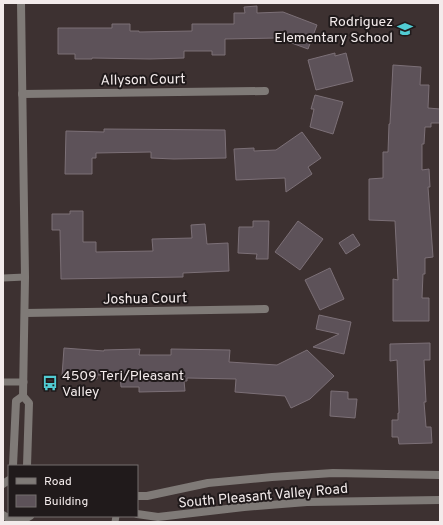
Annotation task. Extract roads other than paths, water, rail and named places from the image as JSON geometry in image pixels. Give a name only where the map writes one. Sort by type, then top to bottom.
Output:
[{"type":"street","points":[[21,3],[25,277],[23,396],[29,403],[27,465]]},
{"type":"street","name":"Allyson Court","points":[[22,94],[265,91]]},
{"type":"street","name":"Joshua Court","points":[[25,313],[265,309]]},
{"type":"street","points":[[13,465],[16,401],[23,396]]},
{"type":"street","name":"South Pleasant Valley Road","points":[[138,496],[147,496],[208,483],[272,477],[333,473],[440,475]]},
{"type":"street","name":"South Pleasant Valley Road","points":[[138,514],[158,517],[244,507],[307,502],[440,500]]},
{"type":"street","points":[[6,518],[16,520],[26,519]]},
{"type":"lane","points":[[3,278],[25,277]]},
{"type":"lane","points":[[3,382],[24,382]]},
{"type":"place","name":"Rodriguez Elementary School","points":[[405,29]]},
{"type":"place","name":"4509 Teri/Pleasant Valley","points":[[50,383]]}]
